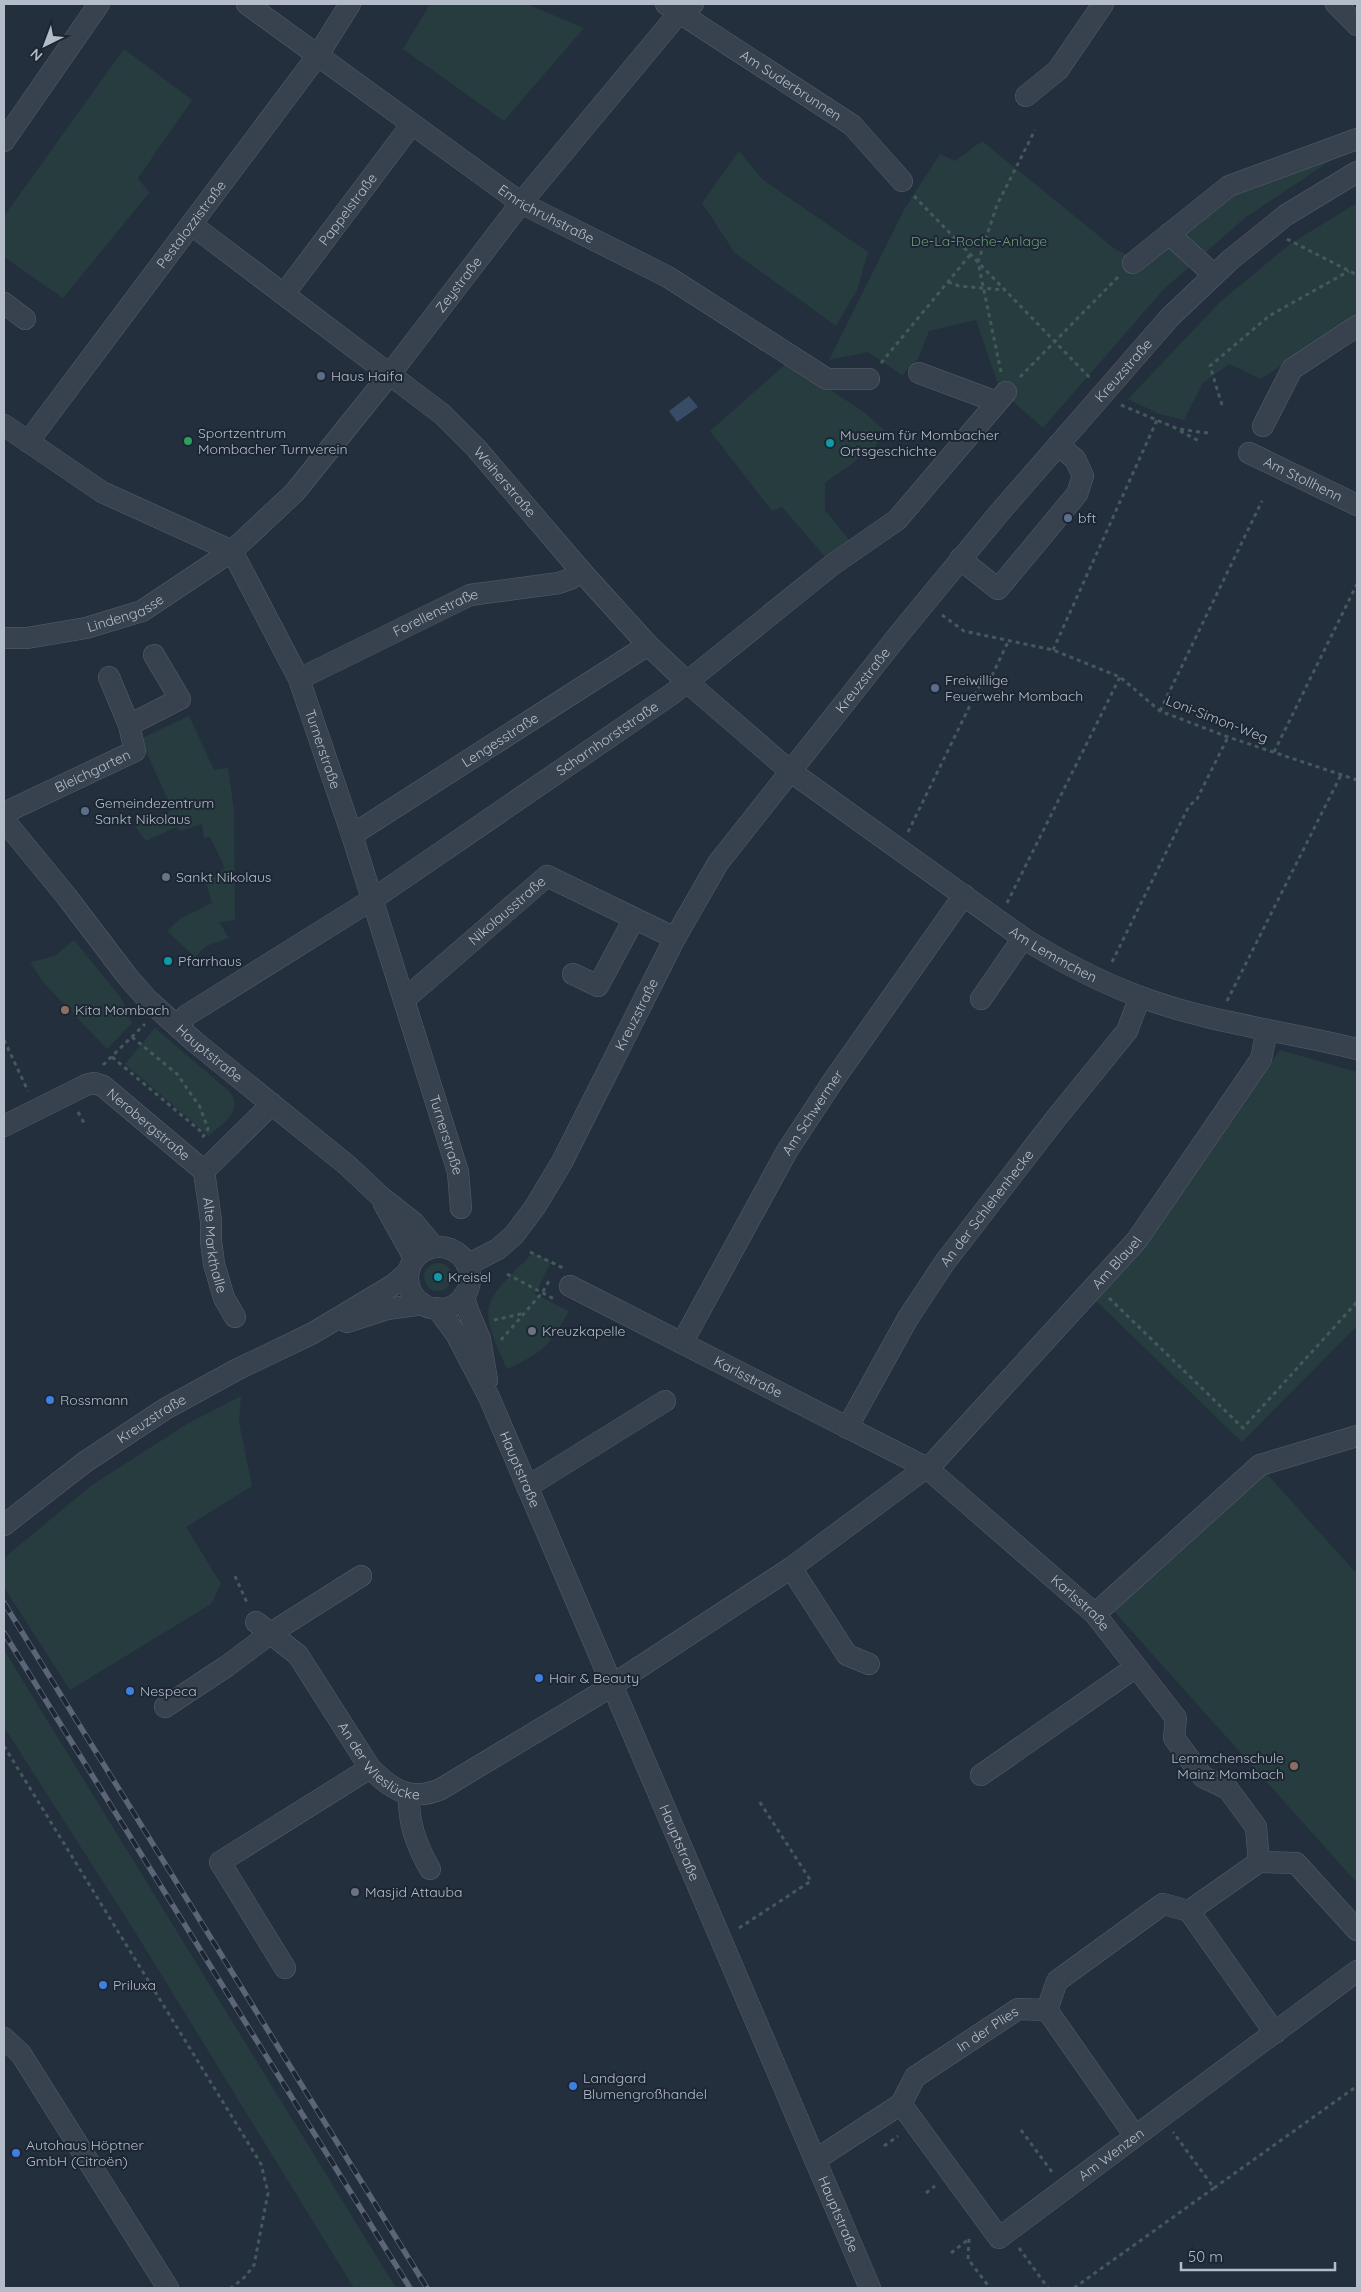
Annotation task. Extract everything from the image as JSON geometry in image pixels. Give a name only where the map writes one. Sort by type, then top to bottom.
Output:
[{"type":"street","points":[[4,141],[99,4]]},
{"type":"street","name":"Emrichruhstraße","points":[[247,4],[521,204],[668,277],[827,379],[869,380]]},
{"type":"street","name":"Pestalozzistraße","points":[[28,442],[318,55],[350,4]]},
{"type":"street","points":[[1026,96],[1058,70],[1103,4]]},
{"type":"street","points":[[1336,4],[1357,25]]},
{"type":"street","name":"Am Suderbrunnen","points":[[679,7],[852,125],[907,187]]},
{"type":"street","name":"Zeystraße","points":[[232,550],[295,492],[390,374],[521,204],[679,7]]},
{"type":"street","name":"Pappelstraße","points":[[284,294],[412,124]]},
{"type":"street","points":[[1133,262],[1230,186],[1357,139]]},
{"type":"street","name":"Kreuzstraße","points":[[467,1265],[498,1249],[514,1235],[535,1207],[562,1162],[675,938],[718,863],[960,560],[1170,317],[1214,275],[1286,215],[1357,172]]},
{"type":"street","name":"Weiherstraße","points":[[192,225],[442,414],[476,448],[581,571],[648,645],[687,682],[790,771]]},
{"type":"street","points":[[1169,234],[1214,275]]},
{"type":"street","points":[[4,303],[25,319]]},
{"type":"street","points":[[1263,426],[1292,369],[1357,326]]},
{"type":"street","points":[[920,373],[1001,397]]},
{"type":"street","name":"Scharnhorststraße","points":[[177,1026],[187,1015],[373,899],[672,694],[832,565],[897,520],[1001,397]]},
{"type":"street","points":[[4,425],[102,492],[232,550]]},
{"type":"street","points":[[960,560],[998,589],[1077,494],[1083,476],[1075,459],[1058,445]]},
{"type":"street","name":"Am Stollhenn","points":[[1249,453],[1357,505]]},
{"type":"street","name":"Lindengasse","points":[[4,638],[27,638],[86,628],[142,611],[232,550]]},
{"type":"street","name":"Turnerstraße","points":[[232,550],[299,679],[373,899],[458,1172],[461,1208]]},
{"type":"street","name":"Forellenstraße","points":[[299,679],[470,595],[559,583],[570,580],[581,571]]},
{"type":"street","name":"Lengesstraße","points":[[352,835],[648,645]]},
{"type":"street","points":[[129,725],[180,699],[154,655]]},
{"type":"street","name":"Bleichgarten","points":[[4,813],[136,751],[129,725],[109,677]]},
{"type":"street","name":"Am Lemmchen","points":[[790,771],[1023,938],[1066,964],[1140,997],[1206,1016],[1357,1049]]},
{"type":"street","name":"Hauptstraße","points":[[4,820],[147,999],[177,1026],[347,1165],[381,1197],[414,1223],[434,1247]]},
{"type":"street","name":"Nikolausstraße","points":[[405,999],[547,876],[675,938]]},
{"type":"street","name":"Am Schwermer","points":[[682,1344],[787,1151],[964,895]]},
{"type":"street","points":[[573,974],[598,986],[634,919]]},
{"type":"street","points":[[981,999],[1023,938]]},
{"type":"street","name":"An der Schlehenhecke","points":[[847,1428],[908,1318],[945,1262],[1057,1117],[1127,1031],[1140,997]]},
{"type":"street","name":"Am Blauel","points":[[927,1468],[1137,1240],[1261,1059],[1267,1030]]},
{"type":"street","name":"Nerobergstraße","points":[[4,1126],[94,1083],[103,1086],[204,1171]]},
{"type":"street","points":[[204,1171],[272,1104]]},
{"type":"street","name":"Alte Markthalle","points":[[204,1171],[212,1221],[211,1241],[214,1264],[224,1298],[235,1317]]},
{"type":"street","name":"Hauptstraße","points":[[381,1197],[411,1265],[411,1290],[430,1306],[456,1334],[489,1397],[591,1637],[613,1683],[870,2288]]},
{"type":"street","points":[[411,1265],[426,1249],[434,1247],[450,1249],[463,1258],[467,1265]]},
{"type":"street","name":"Kreuzstraße","points":[[4,1525],[85,1462],[165,1409],[236,1370],[313,1333],[392,1285],[411,1265]]},
{"type":"street","name":"Hauptstraße","points":[[467,1265],[469,1281],[464,1296],[466,1308],[480,1339],[489,1397]]},
{"type":"street","name":"Karlsstraße","points":[[570,1286],[927,1468],[1095,1614],[1176,1718],[1174,1738],[1203,1777],[1228,1789],[1256,1826],[1259,1862]]},
{"type":"street","points":[[430,1306],[451,1306],[464,1296]]},
{"type":"street","name":"Kreuzstraße","points":[[313,1333],[387,1309],[430,1306]]},
{"type":"street","points":[[527,1487],[664,1401]]},
{"type":"street","points":[[1095,1614],[1260,1465],[1357,1436]]},
{"type":"street","points":[[613,1683],[791,1568],[927,1468]]},
{"type":"street","points":[[791,1568],[847,1655],[869,1664]]},
{"type":"street","points":[[165,1707],[227,1666],[264,1627],[361,1576]]},
{"type":"street","name":"An der Wieslücke","points":[[264,1627],[298,1655],[370,1768],[385,1783],[409,1794],[430,1794],[442,1789],[597,1695],[613,1683]]},
{"type":"street","points":[[981,1775],[1136,1667]]},
{"type":"street","points":[[284,1968],[220,1862],[370,1768]]},
{"type":"street","points":[[409,1794],[408,1813],[420,1851],[430,1869]]},
{"type":"street","points":[[1189,1911],[1259,1862],[1296,1863],[1357,1930]]},
{"type":"street","points":[[1135,2136],[1047,2010],[1057,1981],[1163,1904],[1189,1911],[1275,2033]]},
{"type":"street","name":"Am Wenzen","points":[[998,2228],[1064,2189],[1357,1971]]},
{"type":"street","name":"In der Plies","points":[[815,2160],[901,2104],[915,2077],[1018,2009],[1047,2010]]},
{"type":"street","points":[[4,2038],[21,2054],[168,2288]]},
{"type":"street","points":[[901,2104],[998,2228]]},
{"type":"path","points":[[1001,397],[978,262],[997,205],[1035,130]]},
{"type":"path","points":[[907,187],[1091,379]]},
{"type":"path","points":[[1311,253],[1357,276]]},
{"type":"path","points":[[890,352],[970,254]]},
{"type":"path","points":[[1001,397],[1133,262]]},
{"type":"path","points":[[1222,405],[1210,366],[1269,316],[1349,271]]},
{"type":"path","points":[[948,282],[959,286],[1004,290]]},
{"type":"path","points":[[1118,403],[1178,429],[1201,442]]},
{"type":"path","points":[[1053,650],[1157,420]]},
{"type":"path","points":[[1178,429],[1208,433]]},
{"type":"path","points":[[1160,711],[1262,501]]},
{"type":"path","points":[[1274,752],[1357,584]]},
{"type":"path","name":"Loni-Simon-Weg","points":[[940,612],[964,631],[1008,642],[1053,650],[1120,677],[1160,711],[1228,737],[1357,780]]},
{"type":"path","points":[[905,837],[981,683],[987,686],[1008,642]]},
{"type":"path","points":[[1004,908],[1120,677]]},
{"type":"path","points":[[1111,964],[1189,806],[1197,799],[1228,737]]},
{"type":"path","points":[[1226,1003],[1342,775]]},
{"type":"path","points":[[94,1083],[96,1072],[151,1018]]},
{"type":"path","points":[[132,1037],[162,1064],[172,1069],[182,1081],[206,1120],[208,1129],[199,1138],[204,1171]]},
{"type":"path","points":[[4,1040],[37,1110]]},
{"type":"path","points":[[112,1056],[204,1134]]},
{"type":"path","points":[[507,1274],[562,1303],[575,1274],[530,1252]]},
{"type":"path","points":[[1096,1286],[1243,1428],[1357,1302]]},
{"type":"path","points":[[500,1342],[542,1293]]},
{"type":"path","points":[[492,1320],[525,1313]]},
{"type":"path","points":[[235,1576],[264,1627]]},
{"type":"path","points":[[4,1746],[261,2164],[268,2193],[254,2265],[246,2276],[231,2288]]},
{"type":"path","points":[[722,1940],[811,1881],[759,1801]]},
{"type":"path","points":[[1074,2288],[1357,2086]]},
{"type":"path","points":[[1162,2116],[1214,2188]]},
{"type":"path","points":[[1021,2130],[1064,2189]]},
{"type":"path","points":[[951,2252],[969,2239],[998,2228],[1048,2288]]},
{"type":"path","points":[[969,2239],[968,2259],[990,2288]]},
{"type":"green space","points":[[430,4],[527,4],[584,28],[504,121],[403,49]]},
{"type":"green space","points":[[124,49],[192,100],[138,178],[149,193],[63,298],[4,257],[4,216]]},
{"type":"green space","name":"De-La-Roche-Anlage","points":[[982,141],[1115,249],[1144,262],[1232,191],[1345,151],[1246,217],[1163,290],[1043,428],[1000,390],[976,320],[929,331],[918,359],[902,375],[868,352],[829,360],[905,208],[940,154],[955,161]]},
{"type":"green space","points":[[739,151],[763,180],[868,252],[857,290],[836,326],[735,253],[702,203]]},
{"type":"green space","points":[[1357,203],[1357,316],[1261,379],[1229,364],[1203,383],[1184,420],[1159,414],[1128,399],[1220,302],[1290,244]]},
{"type":"green space","points":[[788,362],[864,412],[886,432],[875,447],[825,483],[825,510],[854,546],[832,565],[782,507],[772,511],[710,431]]},
{"type":"green space","points":[[189,716],[214,770],[228,768],[234,810],[235,920],[219,922],[229,938],[206,946],[195,957],[167,931],[181,918],[212,903],[206,882],[225,868],[210,837],[204,838],[202,824],[180,831],[175,824],[176,827],[146,841],[135,826],[173,810],[140,739]]},
{"type":"green space","points":[[74,940],[121,998],[132,1023],[107,1049],[43,982],[30,962],[55,956]]},
{"type":"green space","points":[[155,1028],[230,1092],[234,1099],[233,1111],[230,1117],[209,1136],[125,1064]]},
{"type":"green space","points":[[1280,1050],[1357,1072],[1357,1326],[1242,1442],[1095,1300],[1143,1246]]},
{"type":"green space","points":[[533,1253],[551,1262],[535,1294],[569,1311],[544,1347],[529,1358],[507,1369],[491,1330],[488,1316],[490,1305],[503,1283]]},
{"type":"green space","points":[[438,1263],[448,1267],[452,1277],[448,1287],[438,1291],[428,1287],[424,1277],[428,1267]]},
{"type":"green space","points":[[241,1396],[239,1422],[252,1486],[186,1527],[221,1584],[211,1604],[70,1690],[4,1587],[4,1558],[92,1485],[187,1424]]},
{"type":"green space","name":"Lemmchenschule Mainz Mombach","points":[[1265,1472],[1357,1574],[1357,1883],[1112,1609]]},
{"type":"green space","points":[[4,1650],[396,2288],[354,2288],[132,1927],[4,1727]]},
{"type":"water","points":[[689,396],[698,407],[677,422],[669,411]]},
{"type":"railway","points":[[4,1603],[427,2288]]},
{"type":"railway","points":[[4,1633],[410,2288]]},
{"type":"place","name":"Haus Haifa","points":[[321,376]]},
{"type":"place","name":"Sportzentrum Mombacher Turnverein","points":[[188,441]]},
{"type":"place","name":"Museum für Mombacher Ortsgeschichte","points":[[830,443]]},
{"type":"place","name":"bft","points":[[1068,518]]},
{"type":"place","name":"Freiwillige Feuerwehr Mombach","points":[[935,688]]},
{"type":"place","name":"Gemeindezentrum Sankt Nikolaus","points":[[85,811]]},
{"type":"place","name":"Sankt Nikolaus","points":[[166,877]]},
{"type":"place","name":"Pfarrhaus","points":[[168,961]]},
{"type":"place","name":"Kita Mombach","points":[[65,1010]]},
{"type":"place","name":"Kreisel","points":[[438,1277]]},
{"type":"place","name":"Kreuzkapelle","points":[[532,1331]]},
{"type":"place","name":"Rossmann","points":[[50,1400]]},
{"type":"place","name":"Hair & Beauty","points":[[539,1678]]},
{"type":"place","name":"Nespeca","points":[[130,1691]]},
{"type":"place","name":"Lemmchenschule Mainz Mombach","points":[[1294,1766]]},
{"type":"place","name":"Masjid Attauba","points":[[355,1892]]},
{"type":"place","name":"Priluxa","points":[[103,1985]]},
{"type":"place","name":"Landgard Blumengroßhandel","points":[[573,2086]]},
{"type":"place","name":"Autohaus Höptner GmbH (Citroën)","points":[[16,2153]]}]
